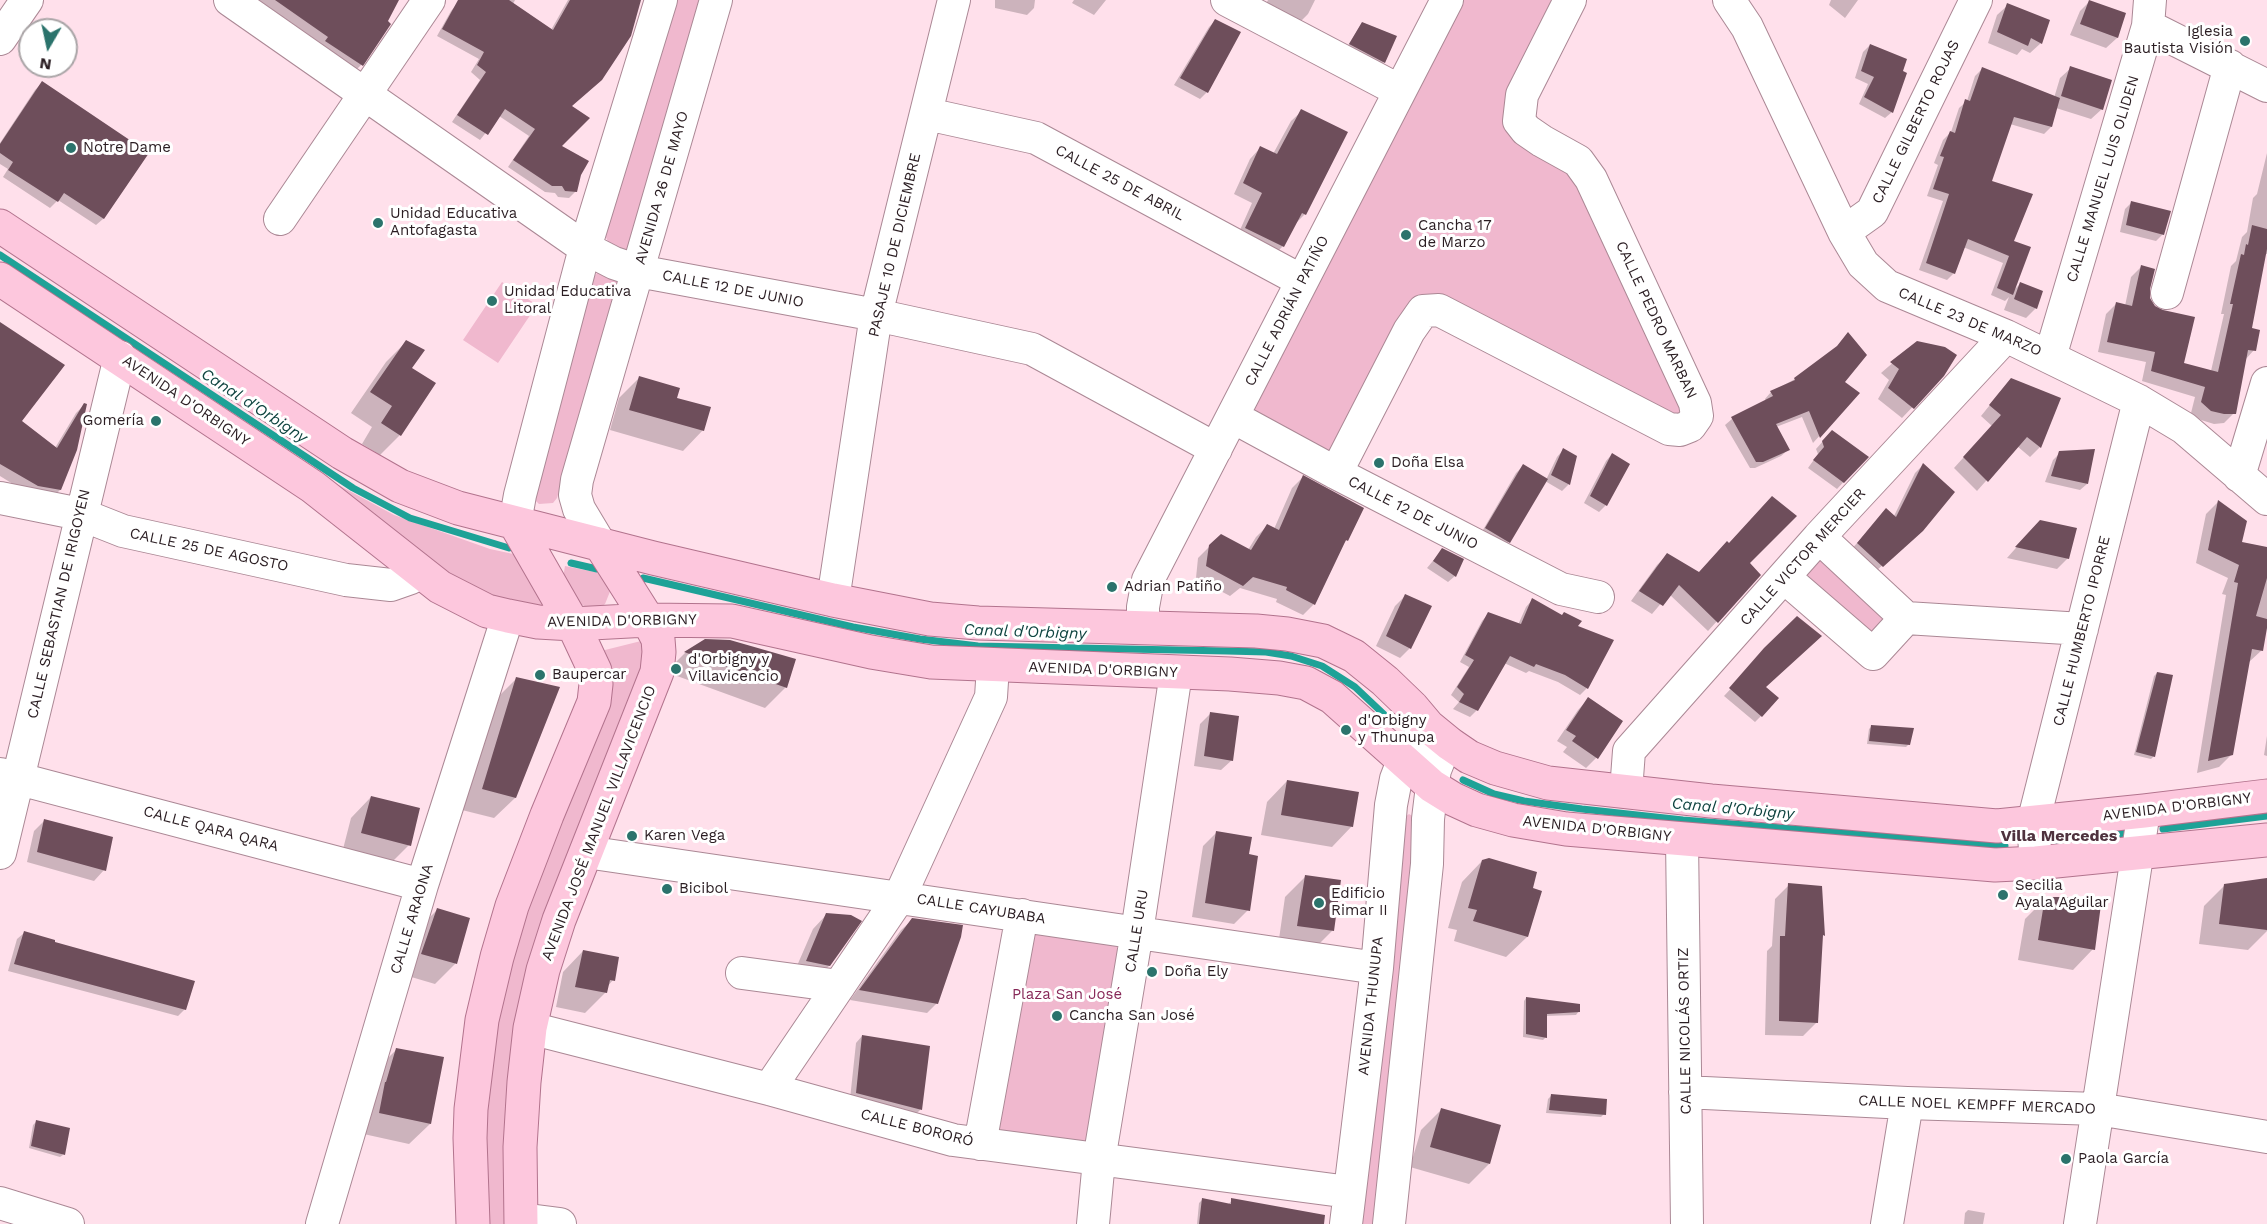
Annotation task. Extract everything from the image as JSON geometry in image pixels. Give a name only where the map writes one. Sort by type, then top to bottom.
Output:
[{"type":"main road","name":"AVENIDA D'ORBIGNY","points":[[0,226],[376,473],[400,486],[458,508],[833,600],[930,619],[978,623],[1256,631],[1323,641],[1354,656],[1412,707],[1439,735],[1469,757],[1495,768],[1548,783],[1997,825],[2033,823],[2267,796]]},
{"type":"main road","name":"AVENIDA D'ORBIGNY","points":[[0,279],[314,487],[440,587],[487,611],[538,622],[573,624],[648,620],[732,621],[871,652],[931,662],[1230,674],[1280,678],[1306,683],[1332,697],[1432,786],[1477,810],[1513,820],[1566,829],[1995,865],[2036,864],[2267,840]]},
{"type":"main road","points":[[473,1224],[471,1110],[482,1020],[512,906],[594,702],[596,684],[595,671],[573,624],[515,523]]},
{"type":"main road","name":"AVENIDA JOSÉ MANUEL VILLAVICENCIO","points":[[521,1221],[520,1147],[530,1028],[543,970],[555,930],[657,672],[658,639],[600,544]]},
{"type":"street","points":[[0,39],[27,0]]},
{"type":"street","name":"CALLE 12 DE JUNIO","points":[[230,0],[585,248],[614,263],[638,271],[876,315],[1032,350],[1216,449]]},
{"type":"street","points":[[280,219],[429,0]]},
{"type":"street","points":[[515,523],[523,484],[585,248],[661,0]]},
{"type":"street","name":"AVENIDA 26 DE MAYO","points":[[600,544],[579,509],[575,495],[577,480],[716,0]]},
{"type":"street","name":"PASAJE 10 DE DICIEMBRE","points":[[833,600],[876,315],[954,0]]},
{"type":"street","points":[[1227,0],[1400,91]]},
{"type":"street","name":"CALLE ADRIÁN PATIÑO","points":[[1143,627],[1143,607],[1148,580],[1447,0]]},
{"type":"street","name":"CALLE PEDRO MARBAN","points":[[1336,473],[1409,331],[1423,311],[1439,310],[1669,429],[1680,430],[1690,426],[1697,416],[1695,403],[1591,179],[1578,161],[1542,141],[1519,121],[1522,95],[1570,0]]},
{"type":"street","name":"CALLE 23 DE MARZO","points":[[1729,0],[1747,27],[1844,232],[1863,264],[1887,286],[2006,336],[2139,400],[2184,428],[2267,499]]},
{"type":"street","name":"CALLE GILBERTO ROJAS","points":[[1844,232],[1872,212],[1976,0]]},
{"type":"street","points":[[2149,13],[2230,66],[2267,86]]},
{"type":"street","name":"CALLE MANUEL LUIS OLIDEN","points":[[2050,357],[2149,13]]},
{"type":"street","points":[[2167,293],[2230,66]]},
{"type":"street","name":"CALLE 25 DE ABRIL","points":[[927,114],[1036,138],[1302,281]]},
{"type":"street","name":"CALLE VICTOR MERCIER","points":[[1626,791],[1629,751],[1819,537],[2006,336]]},
{"type":"street","name":"CALLE SEBASTIAN DE IRIGOYEN","points":[[0,852],[9,776],[120,357]]},
{"type":"street","points":[[2239,476],[2267,383]]},
{"type":"street","name":"CALLE HUMBERTO IPORRE","points":[[2036,864],[2033,823],[2139,400]]},
{"type":"street","name":"CALLE 12 DE JUNIO","points":[[1233,417],[1561,589],[1598,597]]},
{"type":"street","name":"CALLE 25 DE AGOSTO","points":[[0,498],[80,514],[123,531],[346,580],[391,585],[411,578],[418,571]]},
{"type":"street","points":[[1819,537],[1906,618],[2082,629]]},
{"type":"street","points":[[1785,578],[1873,654],[1906,618]]},
{"type":"street","name":"CALLE ARAONA","points":[[322,1224],[422,885],[508,616]]},
{"type":"street","points":[[769,1089],[900,896],[992,697],[993,666]]},
{"type":"street","name":"CALLE URU","points":[[1093,1224],[1099,1160],[1137,932],[1176,673]]},
{"type":"street","points":[[1389,1224],[1427,864],[1428,819],[1434,770],[1441,755],[1439,735]]},
{"type":"street","name":"AVENIDA THUNUPA","points":[[1346,1224],[1377,968],[1391,805],[1403,761],[1439,735]]},
{"type":"street","name":"CALLE QARA QARA","points":[[9,776],[422,885]]},
{"type":"street","points":[[2080,1224],[2144,811]]},
{"type":"street","name":"CALLE NICOLÁS ORTIZ","points":[[1682,839],[1687,1224]]},
{"type":"street","name":"CALLE CAYUBABA","points":[[586,852],[900,896],[1377,968]]},
{"type":"street","points":[[980,1144],[1022,915]]},
{"type":"street","points":[[742,973],[840,986]]},
{"type":"street","name":"CALLE BORORÓ","points":[[530,1028],[769,1089],[953,1140],[1349,1192]]},
{"type":"street","name":"CALLE NOEL KEMPFF MERCADO","points":[[1685,1092],[1907,1103],[2098,1109],[2267,1137]]},
{"type":"street","points":[[1887,1224],[1907,1103]]},
{"type":"street","points":[[0,1203],[68,1224]]},
{"type":"street","points":[[521,1221],[560,1224]]},
{"type":"green space","points":[[672,0],[705,0],[630,249],[623,250],[614,248],[605,234]]},
{"type":"green space","points":[[1459,0],[1562,0],[1512,109],[1574,166],[1686,399],[1679,419],[1442,303],[1329,457],[1250,409]]},
{"type":"green space","points":[[602,271],[624,282],[557,498],[553,503],[539,504],[533,498],[591,280]]},
{"type":"green space","points":[[502,282],[537,305],[498,363],[463,340]]},
{"type":"green space","points":[[333,482],[394,515],[490,549],[518,555],[547,606],[521,603],[495,596],[463,583],[439,568]]},
{"type":"green space","points":[[1819,559],[1889,613],[1877,640],[1803,579]]},
{"type":"green space","points":[[565,566],[605,574],[611,589],[605,604],[601,607],[589,608],[578,603],[563,578]]},
{"type":"green space","points":[[641,641],[643,650],[641,672],[544,923],[506,1224],[487,1224],[485,1138],[490,1060],[504,992],[601,651]]},
{"type":"green space","points":[[1409,814],[1414,817],[1417,824],[1375,1224],[1361,1224],[1405,817]]},
{"type":"green space","name":"Plaza San José","points":[[1036,927],[1119,940],[1124,948],[1089,1141],[1073,1147],[998,1136],[1029,934]]},
{"type":"building","points":[[275,0],[399,0],[388,21],[391,24],[363,66],[325,41],[328,37]]},
{"type":"building","points":[[458,0],[509,0],[553,30],[570,0],[641,0],[631,36],[602,80],[572,106],[590,118],[562,146],[589,161],[581,175],[577,192],[565,191],[562,186],[552,186],[513,160],[535,129],[505,109],[488,135],[457,115],[486,72],[477,65],[484,52],[442,29]]},
{"type":"building","points":[[2089,0],[2126,13],[2118,38],[2080,24]]},
{"type":"building","points":[[2007,3],[2050,20],[2042,44],[2031,38],[2028,46],[1997,32]]},
{"type":"building","points":[[1215,19],[1241,32],[1208,93],[1180,78]]},
{"type":"building","points":[[1362,22],[1397,36],[1385,63],[1349,44]]},
{"type":"building","points":[[1870,44],[1907,59],[1903,71],[1907,73],[1893,113],[1864,97],[1874,77],[1861,71]]},
{"type":"building","points":[[2070,66],[2112,80],[2103,110],[2061,96]]},
{"type":"building","points":[[1982,67],[2060,98],[2052,127],[2014,117],[1992,181],[2033,194],[2014,241],[2031,247],[2013,295],[1997,288],[2009,256],[1968,239],[1955,274],[1926,263],[1949,194],[1933,189],[1944,157],[1940,156],[1950,131],[1955,133],[1965,99],[1970,101]]},
{"type":"building","name":"Notre Dame","points":[[42,81],[149,153],[104,219],[64,193],[58,202],[8,170],[13,162],[0,153],[0,144]]},
{"type":"building","points":[[1301,109],[1348,132],[1306,215],[1302,213],[1284,247],[1245,228],[1262,193],[1243,183],[1260,146],[1277,154]]},
{"type":"building","points":[[2131,201],[2171,211],[2164,235],[2126,225]]},
{"type":"building","points":[[2252,225],[2267,229],[2267,249],[2252,328],[2260,330],[2256,351],[2248,350],[2236,414],[2224,414],[2211,411],[2201,402],[2205,387],[2151,371],[2155,352],[2107,342],[2116,302],[2132,306],[2141,265],[2155,269],[2150,298],[2155,306],[2195,317],[2184,363],[2218,372],[2241,254],[2244,255],[2246,244],[2248,245]]},
{"type":"building","points":[[2020,282],[2043,291],[2037,309],[2014,299]]},
{"type":"building","points":[[0,322],[65,365],[22,421],[57,448],[84,403],[87,404],[77,450],[61,490],[38,486],[0,464]]},
{"type":"building","points":[[1848,332],[1867,355],[1845,382],[1860,393],[1820,438],[1809,411],[1776,424],[1790,450],[1763,462],[1756,462],[1731,417],[1773,396],[1770,391],[1795,380],[1794,378],[1837,346]]},
{"type":"building","points":[[406,340],[425,350],[412,368],[436,383],[401,436],[381,423],[392,406],[370,392]]},
{"type":"building","points":[[1917,341],[1945,347],[1957,355],[1944,376],[1914,409],[1888,388],[1899,369],[1890,362]]},
{"type":"building","points":[[639,376],[680,388],[677,398],[711,407],[704,431],[629,410]]},
{"type":"building","points":[[2011,378],[2061,398],[2041,448],[2027,437],[1988,482],[1963,457],[2001,415],[1989,405]]},
{"type":"building","points":[[1832,430],[1869,457],[1844,483],[1813,460],[1824,447],[1822,441]]},
{"type":"building","points":[[1563,448],[1577,456],[1570,485],[1551,475]]},
{"type":"building","points":[[2095,449],[2088,484],[2051,476],[2059,451]]},
{"type":"building","points":[[1612,453],[1630,464],[1607,506],[1590,496]]},
{"type":"building","points":[[1923,463],[1955,492],[1923,531],[1883,567],[1857,543],[1886,508],[1896,517]]},
{"type":"building","points":[[1523,464],[1548,479],[1510,543],[1485,528]]},
{"type":"building","points":[[1303,475],[1364,508],[1315,605],[1286,590],[1287,587],[1253,577],[1243,586],[1206,566],[1209,545],[1221,534],[1251,550],[1267,524],[1279,530]]},
{"type":"building","points":[[1772,496],[1797,516],[1750,563],[1761,575],[1718,623],[1679,585],[1663,606],[1639,591],[1667,553],[1699,572]]},
{"type":"building","points":[[2218,500],[2247,521],[2242,542],[2267,547],[2267,578],[2256,616],[2267,619],[2267,628],[2263,651],[2252,649],[2233,755],[2208,761],[2238,583],[2234,582],[2239,565],[2208,550]]},
{"type":"building","points":[[2040,520],[2077,528],[2069,559],[2015,547]]},
{"type":"building","points":[[1442,548],[1464,559],[1456,577],[1433,561]]},
{"type":"building","points":[[1405,594],[1432,606],[1411,649],[1386,636]]},
{"type":"building","points":[[1532,598],[1562,615],[1564,612],[1582,621],[1578,626],[1614,640],[1588,689],[1565,675],[1536,664],[1534,667],[1510,656],[1478,711],[1459,702],[1464,694],[1457,687],[1474,660],[1465,655],[1488,612],[1521,624]]},
{"type":"building","points":[[1797,616],[1822,636],[1766,687],[1779,698],[1762,717],[1729,688],[1764,648]]},
{"type":"building","points":[[705,639],[730,640],[796,659],[787,688],[684,652]]},
{"type":"building","points":[[2157,672],[2173,675],[2155,757],[2136,752]]},
{"type":"building","points":[[516,677],[560,687],[516,798],[482,789]]},
{"type":"building","points":[[1588,697],[1623,721],[1598,759],[1572,741],[1576,736],[1566,730]]},
{"type":"building","points":[[1210,712],[1239,716],[1233,761],[1204,756]]},
{"type":"building","points":[[1871,725],[1914,728],[1910,745],[1869,741]]},
{"type":"building","points":[[1287,780],[1359,792],[1353,827],[1281,815]]},
{"type":"building","points":[[371,796],[420,808],[411,846],[361,833]]},
{"type":"building","points":[[44,819],[113,837],[106,871],[37,852]]},
{"type":"building","points":[[1216,831],[1252,837],[1249,854],[1258,856],[1250,911],[1205,903]]},
{"type":"building","points":[[1489,858],[1537,872],[1533,888],[1542,891],[1528,937],[1473,921],[1477,910],[1468,908],[1482,860]]},
{"type":"building","name":"Edificio Rimar II","points":[[1305,875],[1341,880],[1334,931],[1297,926]]},
{"type":"building","points":[[2267,878],[2267,930],[2219,924],[2224,884]]},
{"type":"building","points":[[1788,883],[1822,886],[1825,936],[1823,935],[1818,1023],[1779,1021],[1780,936],[1785,936]]},
{"type":"building","points":[[2045,897],[2102,897],[2095,950],[2038,940]]},
{"type":"building","points":[[437,908],[470,918],[457,964],[421,954]]},
{"type":"building","points":[[826,913],[851,915],[862,921],[830,966],[806,961]]},
{"type":"building","points":[[912,918],[963,925],[938,1004],[859,990]]},
{"type":"building","points":[[24,931],[55,940],[55,942],[195,981],[186,1010],[14,964]]},
{"type":"building","points":[[583,950],[619,957],[615,981],[610,980],[607,993],[575,987]]},
{"type":"building","points":[[1526,997],[1580,1004],[1580,1012],[1547,1014],[1547,1038],[1526,1034]]},
{"type":"building","points":[[862,1035],[930,1046],[922,1110],[856,1093]]},
{"type":"building","points":[[396,1048],[444,1057],[431,1124],[379,1113],[385,1082]]},
{"type":"building","points":[[1551,1094],[1607,1099],[1606,1115],[1549,1110]]},
{"type":"building","points":[[1441,1108],[1501,1125],[1490,1164],[1430,1147]]},
{"type":"building","points":[[36,1120],[70,1128],[65,1155],[31,1146]]},
{"type":"building","points":[[1202,1198],[1231,1204],[1231,1198],[1325,1215],[1324,1224],[1199,1224]]},
{"type":"waterway","name":"Canal d'Orbigny","points":[[0,255],[353,488],[410,518],[509,548]]},
{"type":"waterway","name":"Canal d'Orbigny","points":[[571,563],[597,569]]},
{"type":"waterway","name":"Canal d'Orbigny","points":[[643,578],[853,627],[978,646],[1266,652],[1291,656],[1322,666],[1355,687],[1391,721]]},
{"type":"waterway","name":"Canal d'Orbigny","points":[[1463,780],[1494,794],[1524,801],[1582,809],[1683,820],[2005,846]]},
{"type":"waterway","name":"Canal d'Orbigny","points":[[2163,829],[2267,816]]},
{"type":"waterway","name":"Canal d'Orbigny","points":[[2049,841],[2126,833]]},
{"type":"place","name":"Iglesia Bautista Visión","points":[[2245,41]]},
{"type":"place","name":"Notre Dame","points":[[71,148]]},
{"type":"place","name":"Unidad Educativa Antofagasta","points":[[378,223]]},
{"type":"place","name":"Cancha 17 de Marzo","points":[[1406,235]]},
{"type":"place","name":"Unidad Educativa Litoral","points":[[492,301]]},
{"type":"place","name":"Gomería","points":[[156,421]]},
{"type":"place","name":"Doña Elsa","points":[[1379,463]]},
{"type":"place","name":"Adrian Patiño","points":[[1112,587]]},
{"type":"place","name":"d'Orbigny y Villavicencio","points":[[676,669]]},
{"type":"place","name":"Baupercar","points":[[540,675]]},
{"type":"place","name":"d'Orbigny y Thunupa","points":[[1346,730]]},
{"type":"place","name":"Karen Vega","points":[[632,836]]},
{"type":"place","name":"Bicibol","points":[[667,889]]},
{"type":"place","name":"Secilia Ayala Aguilar","points":[[2003,895]]},
{"type":"place","name":"Edificio Rimar II","points":[[1319,903]]},
{"type":"place","name":"Doña Ely","points":[[1152,972]]},
{"type":"place","name":"Cancha San José","points":[[1057,1016]]},
{"type":"place","name":"Paola García","points":[[2066,1159]]},
{"type":"district","name":"Villa Mercedes","points":[[2059,836]]}]
